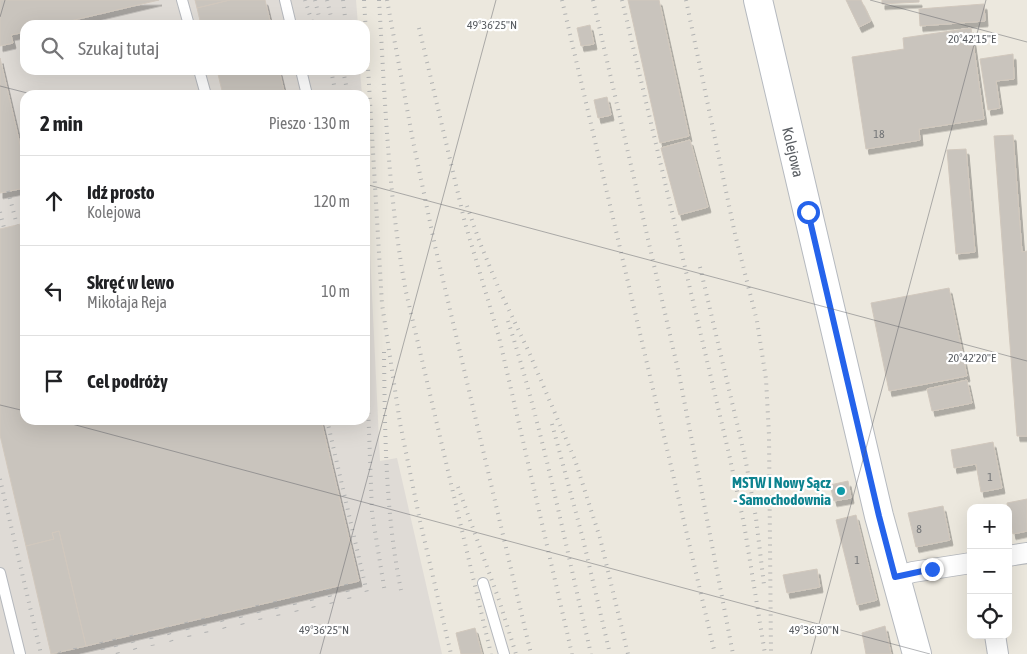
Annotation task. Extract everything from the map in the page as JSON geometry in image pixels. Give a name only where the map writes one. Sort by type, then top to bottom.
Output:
[{"type":"street","name":"Kolejowa","points":[[758,0],[876,507],[917,654]]},
{"type":"street","points":[[1012,555],[1027,553]]},
{"type":"street","points":[[895,577],[913,572],[967,564]]},
{"type":"street","points":[[996,639],[998,654]]},
{"type":"lane","points":[[182,0],[187,20]]},
{"type":"lane","points":[[285,0],[290,20]]},
{"type":"lane","points":[[201,75],[205,90]]},
{"type":"lane","points":[[302,75],[306,90]]},
{"type":"lane","points":[[0,573],[20,654]]},
{"type":"lane","points":[[482,583],[504,654]]},
{"type":"shaded area","points":[[0,0],[356,0],[358,20],[20,20],[20,75],[360,75],[362,90],[20,90],[20,425],[370,425],[370,252],[380,461],[397,458],[442,654],[0,654]]},
{"type":"building","points":[[0,0],[159,0],[74,20],[20,20],[20,33],[11,35],[13,43],[0,46]]},
{"type":"building","points":[[195,0],[230,0],[197,8]]},
{"type":"building","points":[[230,0],[265,0],[270,20],[200,20],[197,8]]},
{"type":"building","points":[[628,0],[659,0],[689,136],[660,143]]},
{"type":"building","points":[[846,0],[861,0],[871,21],[859,27]]},
{"type":"building","points":[[882,0],[919,0],[919,2],[882,4]]},
{"type":"building","points":[[984,4],[985,21],[920,26],[919,9]]},
{"type":"building","points":[[590,25],[594,44],[581,46],[577,28]]},
{"type":"building","points":[[971,28],[984,119],[919,129],[920,140],[866,149],[852,57],[904,49],[903,38]]},
{"type":"building","points":[[1013,54],[1014,79],[996,81],[1000,108],[988,110],[980,59]]},
{"type":"building","points":[[0,58],[20,144],[20,189],[0,193]]},
{"type":"building","points":[[218,75],[280,75],[284,90],[222,90]]},
{"type":"building","points":[[607,97],[611,115],[598,118],[594,100]]},
{"type":"building","points":[[1013,135],[1022,252],[1027,251],[1027,436],[1017,436],[994,136]]},
{"type":"building","points":[[690,140],[708,207],[679,215],[661,148]]},
{"type":"building","points":[[966,149],[975,252],[956,254],[947,150]]},
{"type":"building","points":[[20,224],[20,425],[322,425],[359,581],[86,646],[59,531],[52,533],[54,539],[26,546],[0,435],[0,229]]},
{"type":"building","points":[[949,288],[967,376],[889,391],[871,303]]},
{"type":"building","points":[[967,380],[972,403],[932,411],[927,389]]},
{"type":"building","points":[[993,442],[1002,488],[981,492],[976,464],[954,468],[951,450]]},
{"type":"building","name":"MSTW I Nowy Sącz - Samochodownia","points":[[848,481],[851,498],[834,501],[830,485]]},
{"type":"building","points":[[1027,499],[1027,531],[1013,534],[1012,504],[1007,503]]},
{"type":"building","points":[[943,506],[950,540],[916,547],[908,513]]},
{"type":"building","points":[[856,515],[877,600],[857,605],[836,520]]},
{"type":"building","points":[[59,531],[86,646],[51,654],[26,546],[54,539],[52,533]]},
{"type":"building","points":[[817,569],[820,587],[787,593],[783,575]]},
{"type":"building","points":[[885,626],[891,654],[866,654],[862,633]]},
{"type":"building","points":[[475,628],[482,654],[461,654],[456,633]]},
{"type":"railway","points":[[305,0],[311,20]]},
{"type":"railway","points":[[315,0],[320,20]]},
{"type":"railway","points":[[327,0],[332,20]]},
{"type":"railway","points":[[343,0],[345,20]]},
{"type":"railway","points":[[364,0],[365,20]]},
{"type":"railway","points":[[379,0],[391,183],[406,292],[491,654]]},
{"type":"railway","points":[[387,0],[435,246],[531,654]]},
{"type":"railway","points":[[562,0],[715,654]]},
{"type":"railway","points":[[593,0],[679,374],[733,654]]},
{"type":"railway","points":[[622,0],[729,454],[744,524],[765,654]]},
{"type":"railway","points":[[686,0],[735,234],[757,321],[766,379],[769,435],[771,654]]},
{"type":"railway","points":[[419,28],[465,223],[499,337],[572,654]]},
{"type":"railway","points":[[332,75],[335,90]]},
{"type":"railway","points":[[344,75],[347,90]]},
{"type":"railway","points":[[368,75],[369,90]]},
{"type":"railway","points":[[370,101],[382,304],[400,423],[420,521],[451,654]]},
{"type":"railway","points":[[8,191],[17,225]]},
{"type":"railway","points":[[467,206],[499,289],[528,350],[575,460],[600,538],[628,654]]},
{"type":"railway","points":[[0,212],[4,228]]},
{"type":"railway","points":[[700,267],[745,457],[756,518],[764,585]]},
{"type":"railway","points":[[508,321],[543,445],[591,654]]},
{"type":"railway","points":[[384,352],[389,502],[401,590]]},
{"type":"railway","points":[[552,424],[583,539],[610,654]]},
{"type":"railway","points":[[328,425],[368,597]]},
{"type":"railway","points":[[369,425],[372,513],[385,593]]},
{"type":"railway","points":[[0,479],[41,654]]},
{"type":"railway","points":[[458,487],[499,600],[516,654]]},
{"type":"railway","points":[[346,584],[350,601]]},
{"type":"railway","points":[[328,589],[332,605]]},
{"type":"railway","points":[[310,593],[314,609]]},
{"type":"railway","points":[[293,597],[297,613]]},
{"type":"railway","points":[[275,601],[279,618]]},
{"type":"railway","points":[[257,605],[261,622]]},
{"type":"railway","points":[[239,610],[243,626]]},
{"type":"railway","points":[[220,614],[225,630]]},
{"type":"railway","points":[[203,618],[207,635]]},
{"type":"railway","points":[[186,622],[190,639]]},
{"type":"railway","points":[[167,627],[172,643]]},
{"type":"railway","points":[[150,631],[153,647]]},
{"type":"railway","points":[[131,635],[136,652]]},
{"type":"railway","points":[[114,639],[118,654]]},
{"type":"railway","points":[[101,642],[104,654]]},
{"type":"railway","points":[[75,648],[76,654]]},
{"type":"place","name":"MSTW I Nowy Sącz - Samochodownia","points":[[841,491]]},
{"type":"route","points":[[808,212],[895,577],[932,569]]}]
